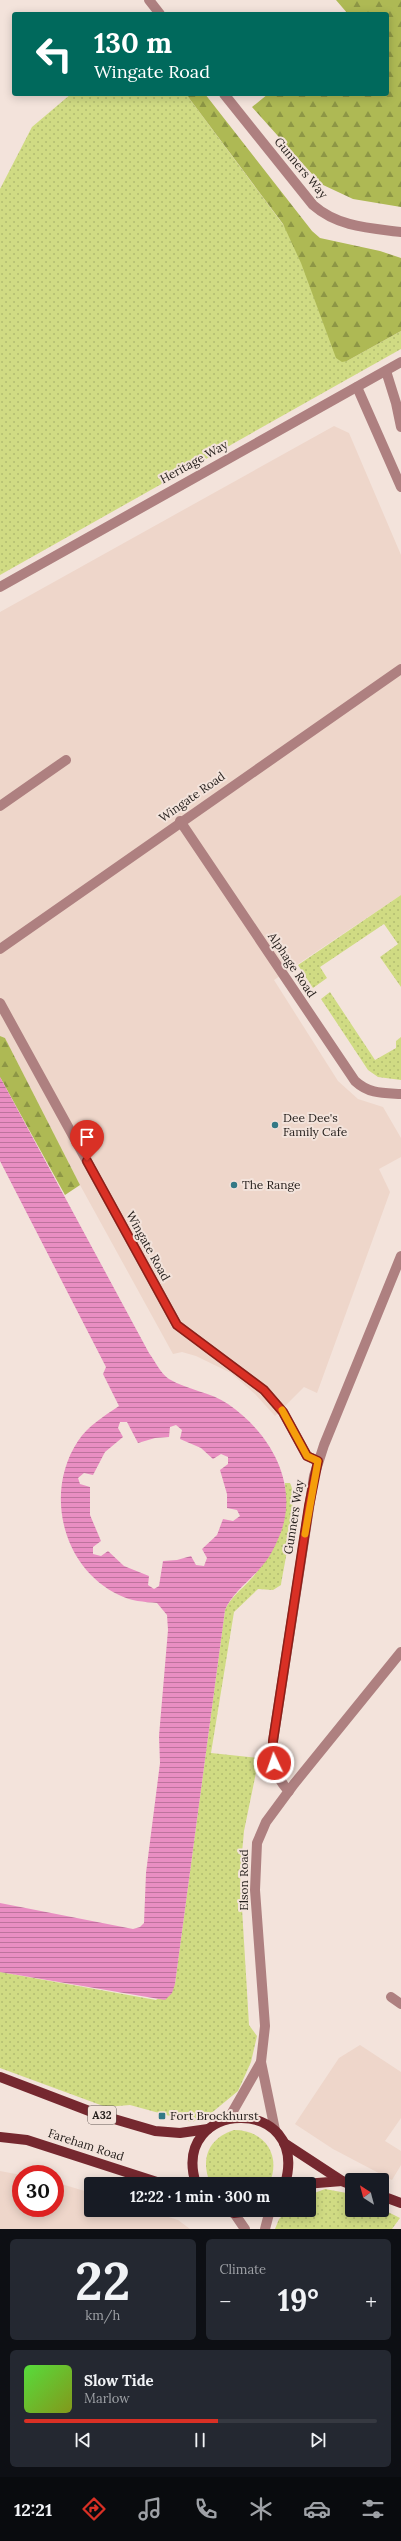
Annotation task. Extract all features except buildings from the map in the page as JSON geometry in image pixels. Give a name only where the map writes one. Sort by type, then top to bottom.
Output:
[{"type":"main road","name":"A32","points":[[0,2077],[97,2114],[155,2131],[180,2133],[208,2129]]},
{"type":"main road","points":[[194,2177],[192,2169],[193,2154],[199,2140],[208,2129],[229,2118],[245,2116],[261,2121],[274,2130],[284,2143],[345,2182]]},
{"type":"main road","name":"Fareham Road","points":[[0,2137],[27,2140],[142,2177]]},
{"type":"main road","points":[[284,2143],[288,2157],[287,2177]]},
{"type":"main road","points":[[316,2184],[345,2183]]},
{"type":"main road","points":[[389,2198],[401,2202]]},
{"type":"street","points":[[149,0],[158,12]]},
{"type":"street","name":"Gunners Way","points":[[226,96],[313,205],[325,215],[348,224],[401,232]]},
{"type":"street","name":"Heritage Way","points":[[0,587],[401,362]]},
{"type":"street","points":[[386,371],[396,403],[401,427]]},
{"type":"street","points":[[357,387],[401,487]]},
{"type":"street","name":"Wingate Road","points":[[0,949],[180,821],[401,669]]},
{"type":"street","points":[[0,806],[66,760]]},
{"type":"street","name":"Alphage Road","points":[[180,821],[355,1081],[364,1089],[377,1093],[401,1094]]},
{"type":"street","name":"Wingate Road","points":[[0,1003],[177,1325],[264,1390],[283,1412],[307,1456],[318,1461]]},
{"type":"street","name":"Gunners Way","points":[[289,1792],[278,1776],[273,1756],[273,1741],[309,1506],[318,1461],[401,1256]]},
{"type":"street","name":"Elson Road","points":[[274,2130],[262,2062],[265,2022],[256,1914],[256,1850],[263,1827],[289,1792],[401,1652]]},
{"type":"street","points":[[391,1997],[401,2004]]},
{"type":"street","name":"Elson Road","points":[[229,2118],[262,2062]]},
{"type":"street","points":[[237,2217],[245,2229]]},
{"type":"street","points":[[265,2229],[268,2217]]},
{"type":"shaded area","points":[[334,426],[349,433],[401,555],[401,895],[274,980],[338,1081],[358,1099],[383,1107],[401,1138],[401,1157],[379,1169],[390,1192],[317,1393],[304,1387],[275,1416],[255,1394],[231,1373],[196,1356],[182,1352],[173,1354],[80,1185],[5,1038],[0,1036],[0,612]]},
{"type":"shaded area","points":[[0,1077],[149,1353],[161,1371],[166,1377],[176,1383],[221,1400],[243,1415],[268,1444],[277,1460],[283,1477],[286,1495],[286,1513],[281,1532],[271,1554],[258,1571],[232,1598],[225,1610],[175,1984],[172,1993],[165,2000],[0,1972],[0,1903],[133,1929],[140,1927],[144,1923],[146,1873],[160,1763],[159,1736],[168,1630],[167,1615],[157,1603],[128,1599],[99,1583],[84,1567],[72,1548],[64,1527],[61,1505],[62,1483],[68,1461],[82,1435],[119,1406],[103,1374],[106,1367],[0,1161]],"holes":[[[120,1422],[127,1422],[138,1443],[155,1438],[169,1437],[170,1427],[176,1425],[182,1430],[180,1439],[201,1448],[213,1459],[221,1454],[228,1457],[228,1464],[220,1470],[227,1494],[227,1508],[237,1510],[240,1516],[233,1521],[223,1519],[217,1535],[202,1549],[207,1558],[204,1566],[196,1565],[191,1556],[177,1560],[163,1561],[159,1586],[154,1589],[148,1585],[149,1576],[124,1566],[108,1551],[101,1556],[93,1554],[93,1547],[101,1541],[90,1515],[90,1487],[80,1484],[78,1478],[84,1473],[93,1475],[105,1452],[123,1437],[118,1428]]]},
{"type":"shaded area","points":[[360,2045],[401,2072],[401,2118],[385,2141],[401,2151],[401,2165],[392,2180],[389,2178],[389,2173],[379,2173],[333,2149],[295,2124],[339,2058]]},
{"type":"shaded area","points":[[0,2171],[12,2173],[12,2217],[64,2217],[64,2185],[84,2191],[84,2217],[168,2217],[178,2220],[190,2229],[0,2229]]},
{"type":"green space","points":[[336,0],[401,0],[401,207],[353,199],[321,184],[252,107],[266,96],[389,96],[389,12],[346,12]]},
{"type":"green space","points":[[69,96],[187,96],[293,238],[347,361],[401,331],[401,349],[0,575],[0,189],[32,127]]},
{"type":"green space","points":[[187,96],[207,96],[312,231],[320,238],[380,251],[401,258],[401,331],[347,361],[342,362],[336,358],[301,263],[283,224]]},
{"type":"green space","points":[[401,895],[401,987],[380,957],[398,944],[384,924],[320,967],[327,978],[313,988],[298,965]]},
{"type":"green space","points":[[330,992],[375,1060],[396,1048],[396,1041],[401,1037],[401,1080],[378,1077],[368,1070],[321,999]]},
{"type":"green space","points":[[0,1036],[5,1038],[80,1185],[65,1195],[0,1077]]},
{"type":"green space","points":[[285,1483],[290,1483],[293,1503],[290,1532],[281,1585],[273,1590],[258,1589],[234,1612],[211,1753],[259,1758],[244,1831],[240,1875],[249,2025],[257,2036],[251,2062],[238,2091],[209,2115],[192,2122],[130,2105],[106,2107],[0,2068],[0,1972],[156,2000],[175,1984],[225,1610],[233,1598],[260,1568],[273,1546],[282,1523]]},
{"type":"green space","points":[[234,2130],[245,2131],[254,2134],[262,2140],[268,2146],[272,2155],[273,2164],[271,2177],[208,2177],[206,2165],[209,2150],[218,2138]]},
{"type":"green space","points":[[325,2189],[345,2193],[345,2217],[389,2217],[389,2212],[400,2218],[392,2229],[275,2229],[281,2217],[316,2217],[316,2192]]},
{"type":"slow traffic","points":[[282,1410],[307,1456],[318,1461],[314,1476],[305,1534]]},
{"type":"place","name":"Dee Dee's Family Cafe","points":[[275,1125]]},
{"type":"place","name":"The Range","points":[[234,1185]]},
{"type":"place","name":"Fort Brockhurst","points":[[162,2116]]},
{"type":"route","points":[[87,1161],[177,1325],[190,1337],[228,1362],[264,1390],[283,1412],[307,1456],[318,1461],[309,1506],[273,1741],[274,1763]]}]
